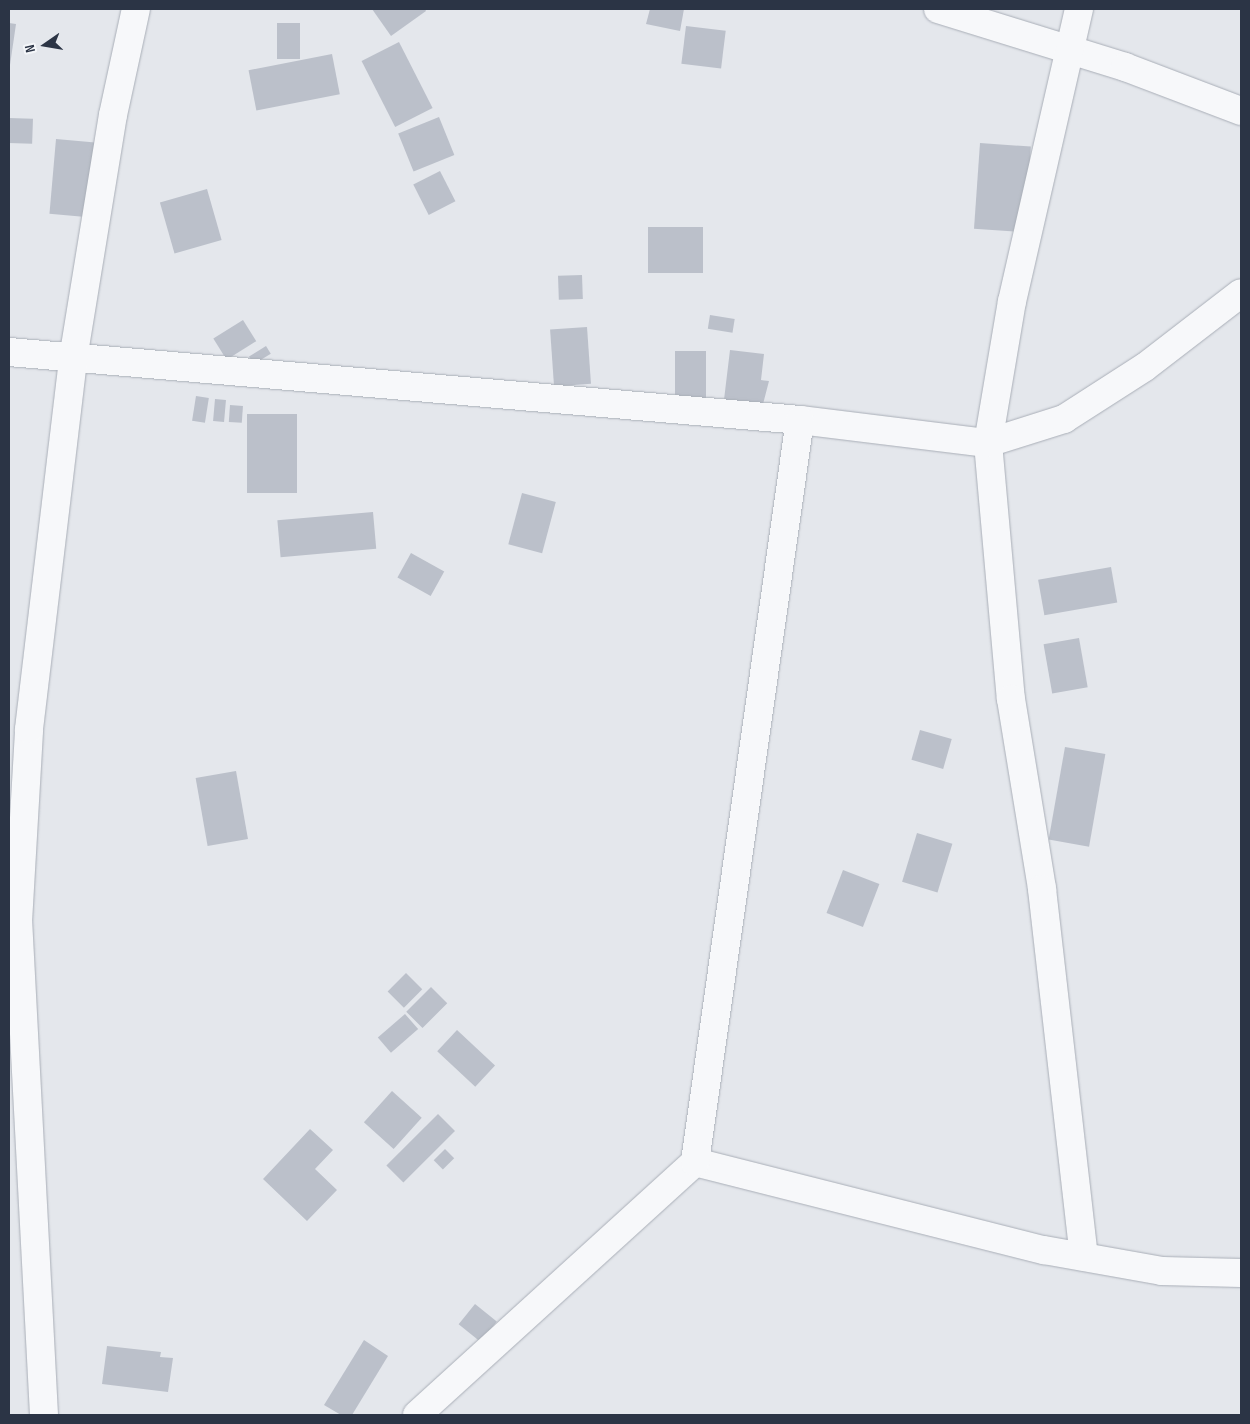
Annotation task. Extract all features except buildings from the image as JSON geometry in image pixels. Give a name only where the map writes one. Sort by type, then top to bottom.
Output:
[{"type":"street","points":[[44,1415],[13,923],[29,729],[73,359],[114,115],[136,9]]},
{"type":"street","points":[[938,9],[1125,67],[1241,111]]},
{"type":"street","points":[[1079,9],[1012,301],[988,443],[1010,699],[1042,889],[1084,1257]]},
{"type":"street","points":[[9,352],[800,420],[988,443],[1064,419],[1145,367],[1241,293]]},
{"type":"street","points":[[417,1415],[695,1162],[800,420]]},
{"type":"street","points":[[695,1162],[1084,1257],[1162,1271],[1241,1273]]}]
